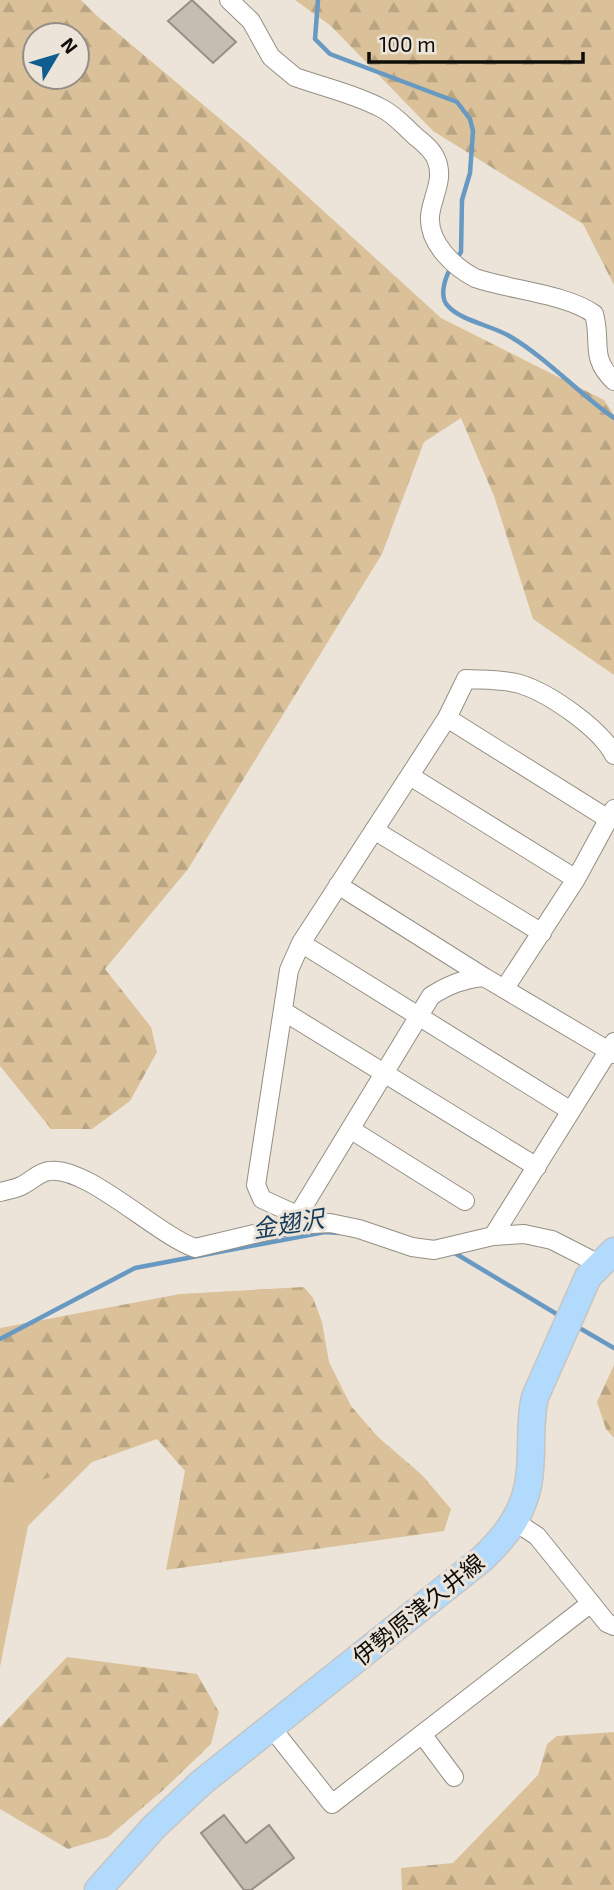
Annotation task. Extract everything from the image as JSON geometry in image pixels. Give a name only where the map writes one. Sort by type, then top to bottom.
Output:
[{"type":"main road","name":"伊勢原津久井線","points":[[98,1890],[154,1827],[201,1783],[482,1559],[502,1539],[522,1506],[528,1484],[530,1418],[535,1397],[588,1277],[606,1257]]},
{"type":"street","points":[[229,0],[244,12],[271,57],[287,72],[379,106],[426,145],[435,156],[440,175],[430,216],[431,230],[450,259],[475,278],[570,303],[594,314],[597,356],[601,366],[614,381]]},
{"type":"street","points":[[295,1220],[262,1199],[256,1185],[289,970],[302,943],[338,885],[447,718],[466,678],[518,683],[541,692],[597,732],[614,755]]},
{"type":"street","points":[[447,718],[612,815],[576,879],[505,988]]},
{"type":"street","points":[[410,776],[576,879]]},
{"type":"street","points":[[374,830],[542,933]]},
{"type":"street","points":[[338,885],[484,976],[612,1049],[493,1236]]},
{"type":"street","points":[[302,943],[572,1111]]},
{"type":"street","points":[[295,1220],[431,996],[446,986],[484,976]]},
{"type":"street","points":[[283,1011],[537,1167]]},
{"type":"street","points":[[350,1129],[465,1201]]},
{"type":"street","points":[[0,1192],[20,1187],[47,1170],[64,1171],[132,1208],[181,1243],[195,1248],[295,1220],[359,1229],[412,1247],[434,1250],[493,1236],[524,1234],[606,1257]]},
{"type":"street","points":[[514,1521],[537,1536],[607,1623],[614,1626]]},
{"type":"street","points":[[271,1727],[332,1804],[591,1603]]},
{"type":"street","points":[[422,1734],[454,1777]]},
{"type":"green space","points":[[0,0],[81,0],[250,144],[441,318],[604,400],[614,415],[614,675],[533,619],[494,496],[461,418],[424,442],[382,554],[188,869],[105,969],[151,1027],[157,1052],[130,1101],[92,1129],[51,1129],[0,1066]]},
{"type":"green space","points":[[295,0],[614,0],[614,285],[583,224],[433,131],[331,26]]},
{"type":"green space","points":[[304,1287],[313,1298],[322,1322],[329,1362],[351,1406],[378,1437],[422,1475],[451,1509],[444,1531],[166,1570],[185,1471],[157,1439],[36,1482],[0,1484],[0,1328],[180,1294]]},
{"type":"green space","points":[[614,1365],[614,1438],[606,1429],[597,1402]]},
{"type":"green space","points":[[0,1366],[141,1413],[28,1526],[0,1667]]},
{"type":"green space","points":[[67,1657],[197,1674],[219,1712],[211,1744],[162,1791],[108,1837],[68,1849],[0,1809],[0,1727]]},
{"type":"green space","points":[[614,1732],[614,1890],[402,1890],[401,1868],[453,1863],[538,1775],[547,1744],[557,1736]]},
{"type":"building","points":[[192,0],[236,42],[213,63],[168,21]]},
{"type":"building","points":[[224,1815],[246,1843],[269,1825],[294,1858],[251,1890],[244,1890],[201,1833]]},
{"type":"waterway","points":[[318,0],[315,39],[330,54],[457,102],[470,119],[473,131],[470,173],[462,200],[461,252],[457,258]]},
{"type":"waterway","points":[[452,266],[443,291],[448,306],[461,316],[504,333],[525,346],[614,418]]},
{"type":"waterway","name":"金翅沢","points":[[0,1339],[135,1268],[325,1232],[339,1233]]},
{"type":"waterway","name":"金翅沢","points":[[453,1252],[560,1316]]},
{"type":"waterway","name":"金翅沢","points":[[576,1326],[614,1348]]}]
